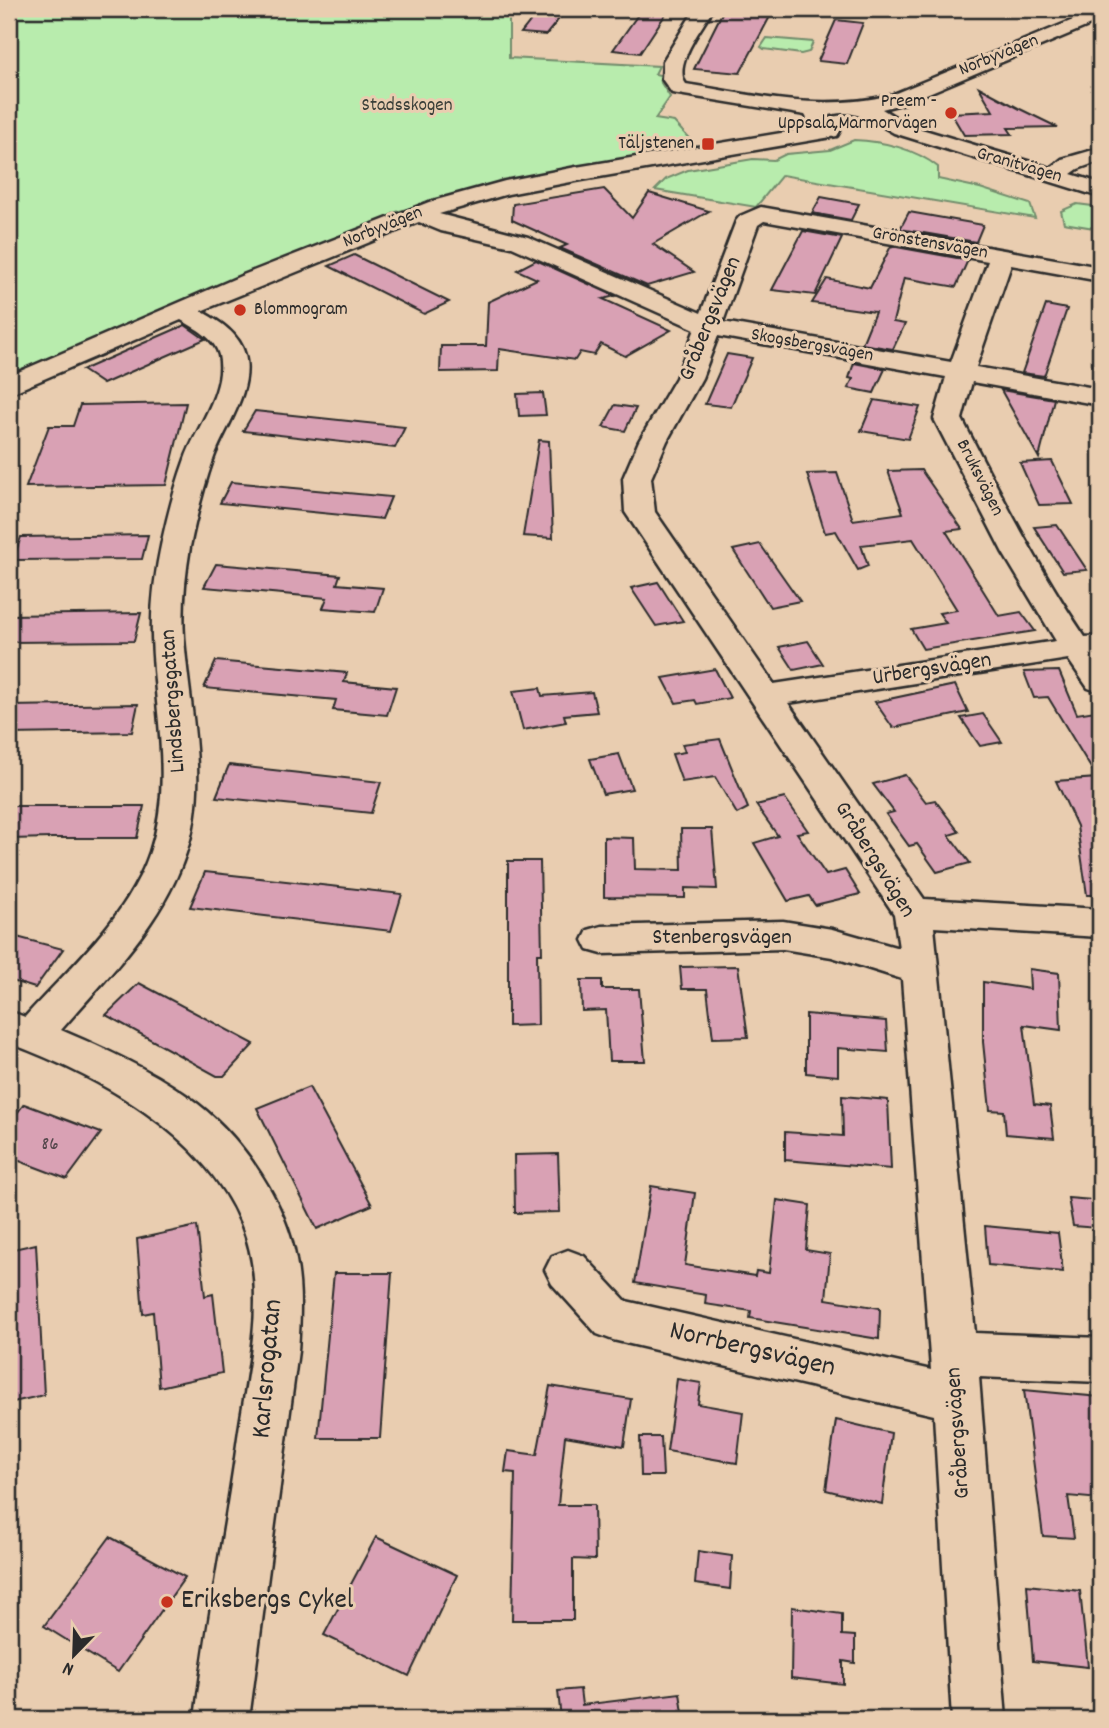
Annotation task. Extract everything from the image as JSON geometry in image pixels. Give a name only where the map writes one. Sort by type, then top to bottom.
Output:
[{"type":"street","points":[[704,9],[673,61],[671,72],[674,84],[679,89],[777,106],[825,123]]},
{"type":"street","name":"Norbyvägen","points":[[873,121],[898,99],[1100,14]]},
{"type":"street","name":"Granitvägen","points":[[825,123],[836,107],[937,142],[1100,190]]},
{"type":"street","name":"Norbyvägen","points":[[9,386],[418,214],[505,188],[777,138],[825,123]]},
{"type":"street","points":[[1055,176],[1070,164],[1100,155]]},
{"type":"street","name":"Skogsbergsvägen","points":[[418,214],[449,226],[520,242],[710,327],[1100,397]]},
{"type":"street","name":"Gråbergsvägen","points":[[761,214],[748,221],[690,378],[653,441],[636,478],[640,512],[913,912],[921,970],[955,1376],[979,1719]]},
{"type":"street","name":"Grönstensvägen","points":[[761,214],[1100,274]]},
{"type":"street","name":"Bruksvägen","points":[[1002,257],[961,372],[948,419],[1003,526],[1088,647],[1100,681]]},
{"type":"street","name":"Lindsbergsgatan","points":[[21,1031],[139,914],[168,853],[181,799],[179,743],[167,649],[171,568],[192,482],[232,379],[232,352],[221,336],[183,311]]},
{"type":"street","name":"Urbergsvägen","points":[[764,696],[1088,647]]},
{"type":"street","points":[[913,912],[1100,923]]},
{"type":"street","name":"Stenbergsvägen","points":[[602,940],[783,935],[832,943],[921,970]]},
{"type":"street","name":"Karlsrogatan","points":[[21,1031],[106,1069],[190,1122],[227,1165],[254,1206],[268,1234],[274,1260],[277,1327],[222,1719]]},
{"type":"street","name":"Norrbergsvägen","points":[[568,1270],[613,1319],[955,1376],[1100,1360]]},
{"type":"green space","name":"Stadsskogen","points":[[9,9],[509,9],[509,58],[659,66],[655,74],[660,75],[661,83],[670,97],[655,119],[674,122],[696,146],[495,183],[393,213],[398,214],[241,276],[9,378]]},
{"type":"green space","points":[[767,38],[813,42],[809,52],[801,54],[764,49],[761,47]]},
{"type":"green space","points":[[854,140],[888,144],[920,155],[938,167],[938,179],[980,188],[1030,204],[1035,218],[782,175],[756,207],[655,190],[666,179],[688,170],[753,159],[774,160],[786,154],[830,150]]},
{"type":"green space","points":[[1077,204],[1100,207],[1100,229],[1064,223],[1061,211]]},
{"type":"building","points":[[540,9],[567,9],[546,35],[521,33]]},
{"type":"building","points":[[642,9],[669,9],[640,53],[613,50]]},
{"type":"building","points":[[724,9],[774,9],[740,73],[694,69]]},
{"type":"building","points":[[836,20],[863,23],[847,64],[818,61]]},
{"type":"building","points":[[979,87],[1057,127],[1008,128],[1012,134],[964,135],[951,113],[993,111]]},
{"type":"building","points":[[604,189],[632,218],[649,193],[709,211],[653,244],[694,272],[647,286],[560,248],[567,245],[512,220],[513,204]]},
{"type":"building","points":[[821,197],[859,204],[851,220],[812,213]]},
{"type":"building","points":[[909,212],[983,225],[976,242],[900,229]]},
{"type":"building","points":[[803,231],[842,238],[815,295],[772,290]]},
{"type":"building","points":[[891,246],[968,260],[956,287],[904,278],[893,322],[905,324],[893,349],[862,344],[875,312],[812,303],[827,279],[870,288]]},
{"type":"building","points":[[354,255],[449,302],[424,314],[329,266]]},
{"type":"building","points":[[536,260],[615,296],[603,299],[671,330],[625,356],[601,344],[594,355],[580,352],[575,360],[499,349],[498,371],[440,372],[441,346],[486,346],[488,302],[537,279],[517,270]]},
{"type":"building","points":[[1046,305],[1067,309],[1044,376],[1022,373]]},
{"type":"building","points":[[185,325],[205,339],[103,384],[82,370]]},
{"type":"building","points":[[727,354],[752,358],[731,407],[705,404]]},
{"type":"building","points":[[854,363],[885,369],[874,393],[848,388],[853,379],[849,378]]},
{"type":"building","points":[[1001,390],[1054,399],[1039,458]]},
{"type":"building","points":[[543,393],[546,415],[519,416],[517,394]]},
{"type":"building","points":[[874,400],[920,407],[908,439],[861,431]]},
{"type":"building","points":[[186,403],[166,485],[26,487],[49,426],[73,426],[80,405]]},
{"type":"building","points":[[615,405],[636,408],[625,431],[603,427]]},
{"type":"building","points":[[255,411],[405,427],[395,448],[243,431]]},
{"type":"building","points":[[539,440],[549,441],[553,538],[523,536]]},
{"type":"building","points":[[1052,461],[1073,504],[1039,505],[1020,463]]},
{"type":"building","points":[[921,470],[962,529],[946,531],[999,616],[1021,612],[1035,631],[923,649],[911,629],[946,623],[939,613],[957,610],[913,539],[861,545],[868,566],[858,570],[836,531],[825,533],[807,474],[837,473],[853,520],[903,513],[888,471]]},
{"type":"building","points":[[231,482],[391,497],[382,519],[220,503]]},
{"type":"building","points":[[1057,525],[1087,570],[1063,572],[1034,527]]},
{"type":"building","points":[[148,535],[142,559],[13,560],[21,537]]},
{"type":"building","points":[[760,544],[800,601],[770,607],[733,550]]},
{"type":"building","points":[[216,564],[340,575],[337,584],[383,588],[375,612],[323,608],[327,598],[204,587]]},
{"type":"building","points":[[658,582],[683,621],[656,626],[631,588]]},
{"type":"building","points":[[141,613],[134,641],[9,642],[9,615]]},
{"type":"building","points":[[808,641],[823,664],[794,670],[779,647]]},
{"type":"building","points":[[216,661],[347,673],[344,682],[396,687],[387,715],[333,710],[336,700],[204,688]]},
{"type":"building","points":[[715,669],[730,698],[697,704],[695,700],[676,703],[663,678]]},
{"type":"building","points":[[1059,671],[1077,714],[1095,711],[1100,720],[1100,895],[1087,895],[1077,826],[1056,781],[1097,778],[1048,697],[1034,698],[1024,672]]},
{"type":"building","points":[[955,685],[968,712],[893,728],[875,702]]},
{"type":"building","points":[[540,688],[542,696],[592,692],[597,712],[564,715],[566,722],[523,730],[513,691]]},
{"type":"building","points":[[138,704],[132,732],[9,734],[9,706]]},
{"type":"building","points":[[983,714],[1002,742],[980,746],[961,718]]},
{"type":"building","points":[[720,739],[748,808],[737,814],[715,777],[682,782],[672,754],[685,752],[682,744]]},
{"type":"building","points":[[619,754],[632,789],[603,794],[590,759]]},
{"type":"building","points":[[229,765],[381,782],[371,813],[216,797]]},
{"type":"building","points":[[905,775],[926,802],[935,800],[959,832],[949,835],[970,863],[937,872],[917,844],[909,846],[886,814],[894,812],[873,784]]},
{"type":"building","points":[[785,798],[808,831],[797,833],[826,875],[845,870],[860,894],[815,905],[809,896],[788,901],[754,843],[778,836],[756,805]]},
{"type":"building","points":[[9,806],[144,806],[137,838],[9,839]]},
{"type":"building","points":[[681,829],[712,829],[717,889],[685,888],[685,898],[604,897],[604,837],[634,838],[635,869],[682,870]]},
{"type":"building","points":[[508,861],[540,861],[542,954],[537,954],[538,1025],[508,1026]]},
{"type":"building","points":[[205,872],[402,894],[391,931],[190,907]]},
{"type":"building","points":[[9,935],[63,949],[35,988],[9,980]]},
{"type":"building","points":[[738,966],[748,1037],[713,1038],[707,989],[682,989],[680,967]]},
{"type":"building","points":[[1029,969],[1059,973],[1061,1030],[1024,1025],[1034,1104],[1050,1106],[1054,1138],[1006,1134],[1004,1111],[990,1110],[983,1042],[983,982],[1030,989]]},
{"type":"building","points":[[581,980],[602,980],[602,989],[639,989],[645,1061],[609,1061],[606,1010],[582,1011]]},
{"type":"building","points":[[139,983],[254,1044],[224,1076],[217,1076],[106,1015]]},
{"type":"building","points":[[806,1014],[886,1021],[888,1052],[838,1048],[838,1076],[806,1073]]},
{"type":"building","points":[[309,1087],[372,1205],[317,1229],[257,1108]]},
{"type":"building","points":[[842,1096],[888,1100],[891,1169],[785,1160],[785,1132],[843,1136]]},
{"type":"building","points":[[24,1104],[101,1133],[67,1179],[9,1157],[9,1124]]},
{"type":"building","points":[[558,1154],[560,1212],[515,1213],[514,1155]]},
{"type":"building","points":[[651,1186],[695,1193],[685,1265],[755,1276],[756,1271],[769,1273],[777,1200],[810,1205],[806,1250],[830,1254],[826,1299],[880,1308],[879,1339],[750,1318],[751,1311],[705,1304],[706,1295],[635,1283]]},
{"type":"building","points":[[1068,1198],[1092,1200],[1097,1228],[1073,1226]]},
{"type":"building","points":[[197,1226],[205,1296],[213,1294],[222,1373],[159,1387],[153,1312],[143,1314],[137,1239]]},
{"type":"building","points":[[985,1226],[1058,1233],[1063,1272],[988,1265]]},
{"type":"building","points":[[36,1244],[44,1395],[9,1403],[9,1250]]},
{"type":"building","points":[[334,1273],[392,1273],[380,1438],[318,1438]]},
{"type":"building","points":[[677,1379],[701,1383],[698,1404],[743,1412],[737,1463],[667,1451]]},
{"type":"building","points":[[550,1386],[631,1399],[624,1446],[565,1436],[558,1505],[594,1505],[595,1560],[573,1559],[573,1620],[512,1620],[515,1473],[505,1472],[508,1451],[537,1455]]},
{"type":"building","points":[[1024,1390],[1100,1397],[1100,1499],[1068,1496],[1074,1538],[1043,1536]]},
{"type":"building","points":[[836,1420],[891,1433],[882,1504],[826,1490]]},
{"type":"building","points":[[640,1437],[661,1437],[663,1476],[641,1476]]},
{"type":"building","points":[[110,1537],[185,1577],[118,1672],[44,1626]]},
{"type":"building","points":[[376,1537],[457,1575],[409,1676],[324,1635]]},
{"type":"building","points":[[698,1551],[732,1556],[730,1589],[695,1584]]},
{"type":"building","points":[[1027,1585],[1080,1591],[1088,1667],[1033,1661]]},
{"type":"building","points":[[792,1607],[842,1614],[842,1635],[855,1636],[855,1663],[843,1661],[843,1684],[791,1678]]},
{"type":"building","points":[[580,1689],[582,1705],[680,1693],[684,1719],[561,1719],[558,1691]]},
{"type":"place","name":"Preem - Uppsala,Marmorvägen","points":[[951,113]]},
{"type":"place","name":"Täljstenen","points":[[708,144]]},
{"type":"place","name":"Blommogram","points":[[240,310]]},
{"type":"place","name":"Eriksbergs Cykel","points":[[167,1602]]}]
